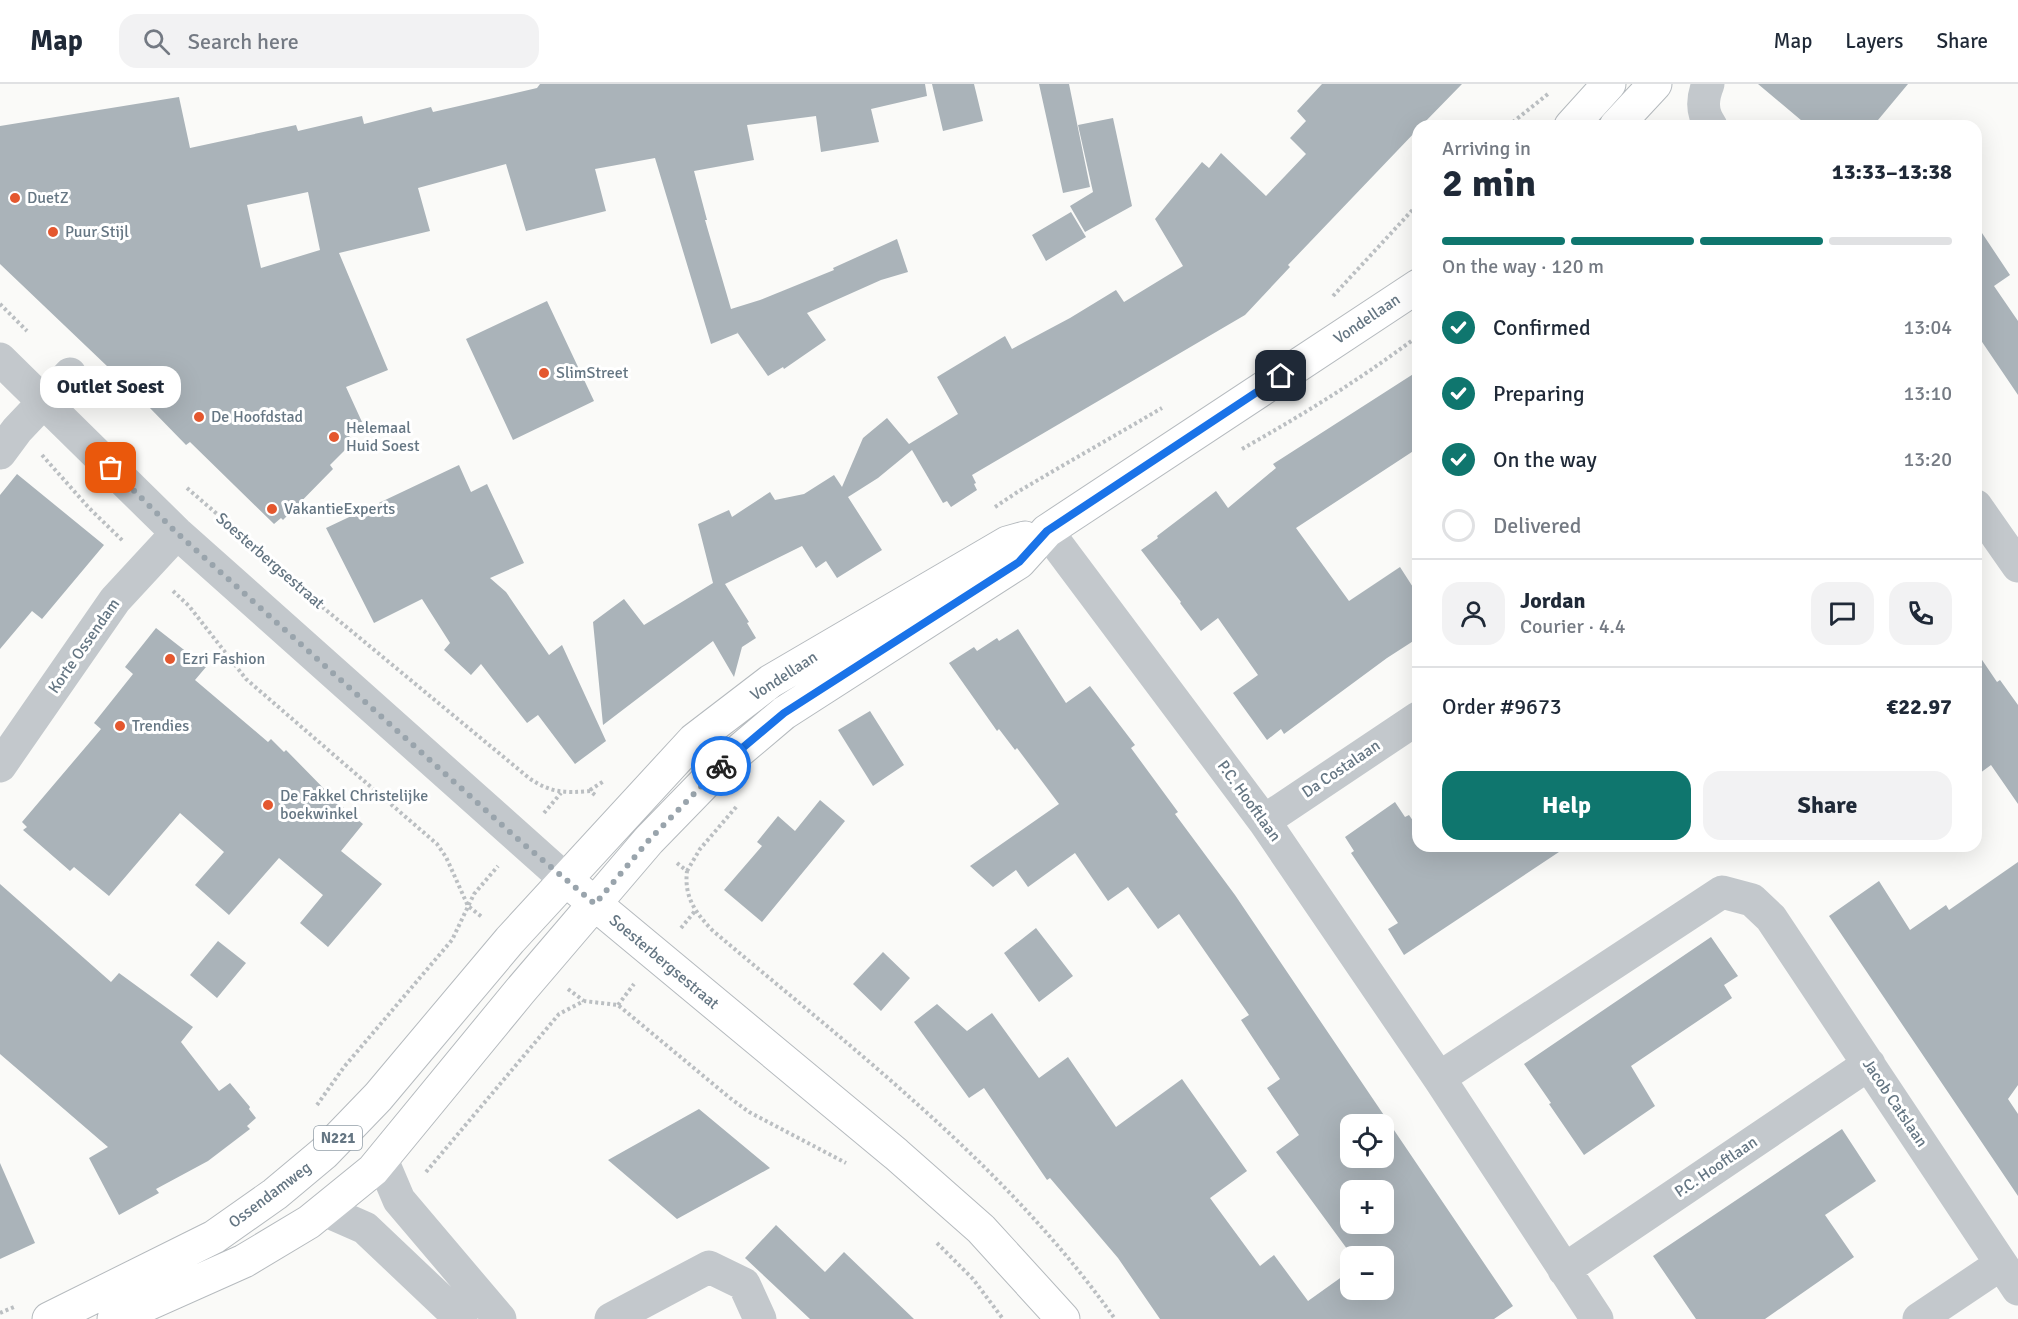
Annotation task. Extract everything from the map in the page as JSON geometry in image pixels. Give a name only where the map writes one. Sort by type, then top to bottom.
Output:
[{"type":"main road","points":[[1576,120],[1609,84]]},
{"type":"main road","points":[[1622,120],[1655,84]]},
{"type":"main road","name":"Vondellaan","points":[[595,904],[649,840],[720,766],[784,713],[1019,562],[1047,531],[1412,290]]},
{"type":"main road","name":"Vondellaan","points":[[565,879],[694,740],[771,681],[1007,543],[1047,531]]},
{"type":"main road","name":"Soesterbergsestraat","points":[[565,879],[913,1169],[981,1229],[1063,1319]]},
{"type":"main road","name":"Ossendamweg","points":[[49,1319],[214,1237],[276,1194],[324,1153],[378,1097],[510,940],[565,879]]},
{"type":"main road","name":"N221","points":[[114,1319],[244,1261],[309,1222],[373,1170],[520,991],[595,904]]},
{"type":"street","points":[[1708,84],[1702,101],[1708,120]]},
{"type":"street","name":"Soesterbergsestraat","points":[[0,359],[177,533],[565,879]]},
{"type":"street","points":[[9,442],[70,374]]},
{"type":"street","points":[[1982,515],[2018,566]]},
{"type":"street","name":"P.C. Hooftlaan","points":[[1047,531],[1264,820],[1439,1078],[1597,1319]]},
{"type":"street","name":"Korte Ossendam","points":[[0,766],[115,600],[177,533]]},
{"type":"street","name":"Da Costalaan","points":[[1264,820],[1412,722]]},
{"type":"street","name":"Jacob Catslaan","points":[[1439,1078],[1722,892],[1752,900],[1771,918],[2009,1276]]},
{"type":"street","name":"P.C. Hooftlaan","points":[[1564,1270],[1869,1064]]},
{"type":"street","points":[[382,1160],[399,1200],[500,1319]]},
{"type":"street","points":[[324,1210],[365,1228],[461,1319]]},
{"type":"street","points":[[611,1319],[709,1267],[744,1284],[760,1319]]},
{"type":"street","points":[[1918,1319],[2009,1276]]},
{"type":"path","points":[[1515,120],[1551,91]]},
{"type":"path","points":[[0,304],[31,335]]},
{"type":"path","points":[[9,442],[36,449],[89,508],[189,606],[246,679],[437,844],[446,856],[468,906],[452,940],[344,1067],[316,1106]]},
{"type":"path","name":"Soesterbergsestraat","points":[[180,482],[254,546],[268,562],[529,778],[537,784],[561,793]]},
{"type":"path","points":[[695,911],[712,930],[950,1132],[1051,1236],[1115,1319]]},
{"type":"path","points":[[584,1001],[618,1005],[739,1105],[854,1167]]},
{"type":"path","points":[[932,1237],[973,1279],[1003,1319]]},
{"type":"path","points":[[0,1313],[20,1304]]},
{"type":"building","points":[[540,84],[925,84],[927,96],[871,109],[879,142],[821,152],[816,116],[747,125],[754,160],[694,171],[707,220],[705,220],[731,309],[760,300],[834,270],[833,268],[897,239],[908,272],[881,280],[807,313],[826,340],[784,369],[783,367],[768,376],[738,333],[711,344],[655,158],[595,169],[606,211],[526,231],[506,164],[418,188],[430,231],[339,253],[388,370],[346,387],[362,422],[349,436],[354,441],[330,465],[333,469],[283,520],[281,518],[274,524],[190,442],[186,445],[109,366],[0,264],[0,126],[179,97],[190,148],[296,125],[298,131],[362,116],[364,124],[431,107],[433,112],[537,88]],"holes":[[[308,192],[320,250],[261,268],[247,205]]]},
{"type":"building","points":[[932,84],[974,84],[983,121],[943,131]]},
{"type":"building","points":[[1039,84],[1069,84],[1090,187],[1063,193]]},
{"type":"building","points":[[1322,84],[1462,84],[1427,120],[1412,120],[1412,135],[1288,265],[1290,267],[1245,315],[972,475],[977,490],[951,507],[947,501],[943,503],[912,450],[878,478],[848,497],[882,550],[837,578],[826,561],[816,568],[802,546],[725,584],[749,622],[747,623],[756,638],[742,647],[734,677],[713,641],[603,725],[593,622],[624,599],[644,625],[713,583],[698,524],[729,510],[732,517],[770,492],[775,500],[804,494],[834,475],[842,487],[863,438],[887,418],[909,444],[958,414],[937,377],[1005,336],[1012,349],[1116,290],[1124,302],[1183,266],[1155,219],[1202,162],[1209,168],[1221,153],[1266,196],[1306,154],[1290,138],[1306,121],[1297,111]]},
{"type":"building","points":[[1758,84],[1908,84],[1878,120],[1801,120]]},
{"type":"building","points":[[1113,118],[1132,206],[1085,232],[1070,206],[1093,192],[1078,125]]},
{"type":"building","points":[[1071,212],[1086,237],[1046,261],[1032,235]]},
{"type":"building","points":[[1982,233],[2010,275],[1994,286],[2018,321],[2018,395],[1982,342]]},
{"type":"building","points":[[547,301],[594,401],[513,440],[466,339]]},
{"type":"building","points":[[1412,375],[1412,452],[1296,528],[1349,601],[1400,567],[1412,586],[1412,642],[1284,734],[1281,729],[1267,740],[1233,693],[1258,675],[1218,618],[1201,631],[1141,550],[1216,491],[1228,508],[1276,468],[1273,464]]},
{"type":"building","points":[[459,465],[471,492],[487,484],[524,563],[490,578],[506,592],[549,655],[562,645],[606,741],[575,764],[538,715],[527,723],[481,664],[471,675],[444,650],[450,643],[422,599],[374,623],[326,528]]},
{"type":"building","points":[[17,474],[104,545],[42,619],[32,611],[0,649],[0,495]]},
{"type":"building","points":[[156,628],[206,667],[195,680],[268,742],[271,739],[284,752],[286,750],[338,803],[363,824],[341,851],[382,884],[328,947],[300,923],[323,895],[279,858],[229,915],[195,885],[224,852],[180,813],[109,896],[74,867],[70,871],[23,830],[27,827],[22,822],[101,729],[94,723],[133,674],[125,667]]},
{"type":"building","points":[[1018,629],[1066,703],[1090,686],[1135,745],[1131,748],[1178,812],[1175,814],[1235,895],[1383,1114],[1340,1114],[1340,1168],[1394,1168],[1394,1130],[1513,1306],[1494,1319],[1160,1319],[1118,1258],[1050,1178],[1047,1180],[984,1088],[969,1098],[914,1022],[937,1004],[967,1031],[992,1013],[1039,1078],[1068,1057],[1116,1127],[1182,1079],[1247,1171],[1210,1198],[1260,1266],[1274,1255],[1308,1301],[1340,1278],[1340,1300],[1394,1300],[1394,1246],[1345,1246],[1276,1152],[1299,1135],[1267,1088],[1280,1079],[1241,1020],[1249,1015],[1179,914],[1158,929],[1128,887],[1108,901],[1075,853],[1028,887],[1016,870],[993,887],[970,866],[1059,804],[1017,748],[1015,750],[999,729],[997,731],[949,663],[974,647],[977,651],[997,638],[999,641]]},
{"type":"building","points":[[1982,660],[1997,682],[2000,680],[2018,705],[2018,804],[1991,765],[1982,772]]},
{"type":"building","points":[[870,711],[904,765],[873,786],[838,730]]},
{"type":"building","points":[[820,800],[845,821],[762,922],[724,890],[762,846],[757,842],[778,816],[795,831]]},
{"type":"building","points":[[1395,802],[1405,817],[1409,815],[1412,819],[1412,852],[1559,852],[1404,955],[1388,929],[1398,923],[1351,853],[1354,851],[1345,837]]},
{"type":"building","points":[[2018,862],[2018,1085],[2008,1099],[2018,1114],[2018,1196],[1829,916],[1879,881],[1910,930],[1946,905],[1949,910]]},
{"type":"building","points":[[0,884],[111,982],[119,973],[193,1027],[181,1042],[219,1091],[230,1083],[256,1118],[247,1126],[250,1129],[208,1161],[156,1189],[159,1193],[119,1215],[89,1158],[108,1147],[0,1054]]},
{"type":"building","points":[[1036,928],[1073,976],[1039,1002],[1004,953]]},
{"type":"building","points":[[1711,937],[1738,976],[1724,985],[1732,998],[1631,1066],[1655,1106],[1584,1155],[1524,1064]]},
{"type":"building","points":[[218,941],[246,963],[217,998],[190,975]]},
{"type":"building","points":[[883,952],[910,978],[881,1011],[853,984]]},
{"type":"building","points":[[699,1109],[770,1168],[677,1219],[608,1160]]},
{"type":"building","points":[[1842,1129],[1876,1181],[1825,1215],[1854,1257],[1765,1319],[1696,1319],[1653,1256]]},
{"type":"building","points":[[0,1163],[35,1243],[0,1259]]},
{"type":"building","points":[[776,1225],[825,1272],[844,1252],[914,1319],[810,1319],[745,1258]]},
{"type":"way so far","points":[[111,468],[177,533],[520,841],[595,904],[649,840],[721,766]]},
{"type":"place","name":"DuetZ","points":[[15,198]]},
{"type":"place","name":"Puur Stijl","points":[[53,232]]},
{"type":"place","name":"SlimStreet","points":[[544,373]]},
{"type":"place","name":"De Hoofdstad","points":[[199,417]]},
{"type":"place","name":"Helemaal Huid Soest","points":[[334,437]]},
{"type":"place","name":"Outlet Soest","points":[[111,468]]},
{"type":"place","name":"VakantieExperts","points":[[272,509]]},
{"type":"place","name":"Ezri Fashion","points":[[170,659]]},
{"type":"place","name":"Trendies","points":[[120,726]]},
{"type":"place","name":"De Fakkel Christelijke boekwinkel","points":[[268,805]]},
{"type":"route","points":[[721,766],[784,713],[1019,562],[1047,531],[1281,376]]}]
